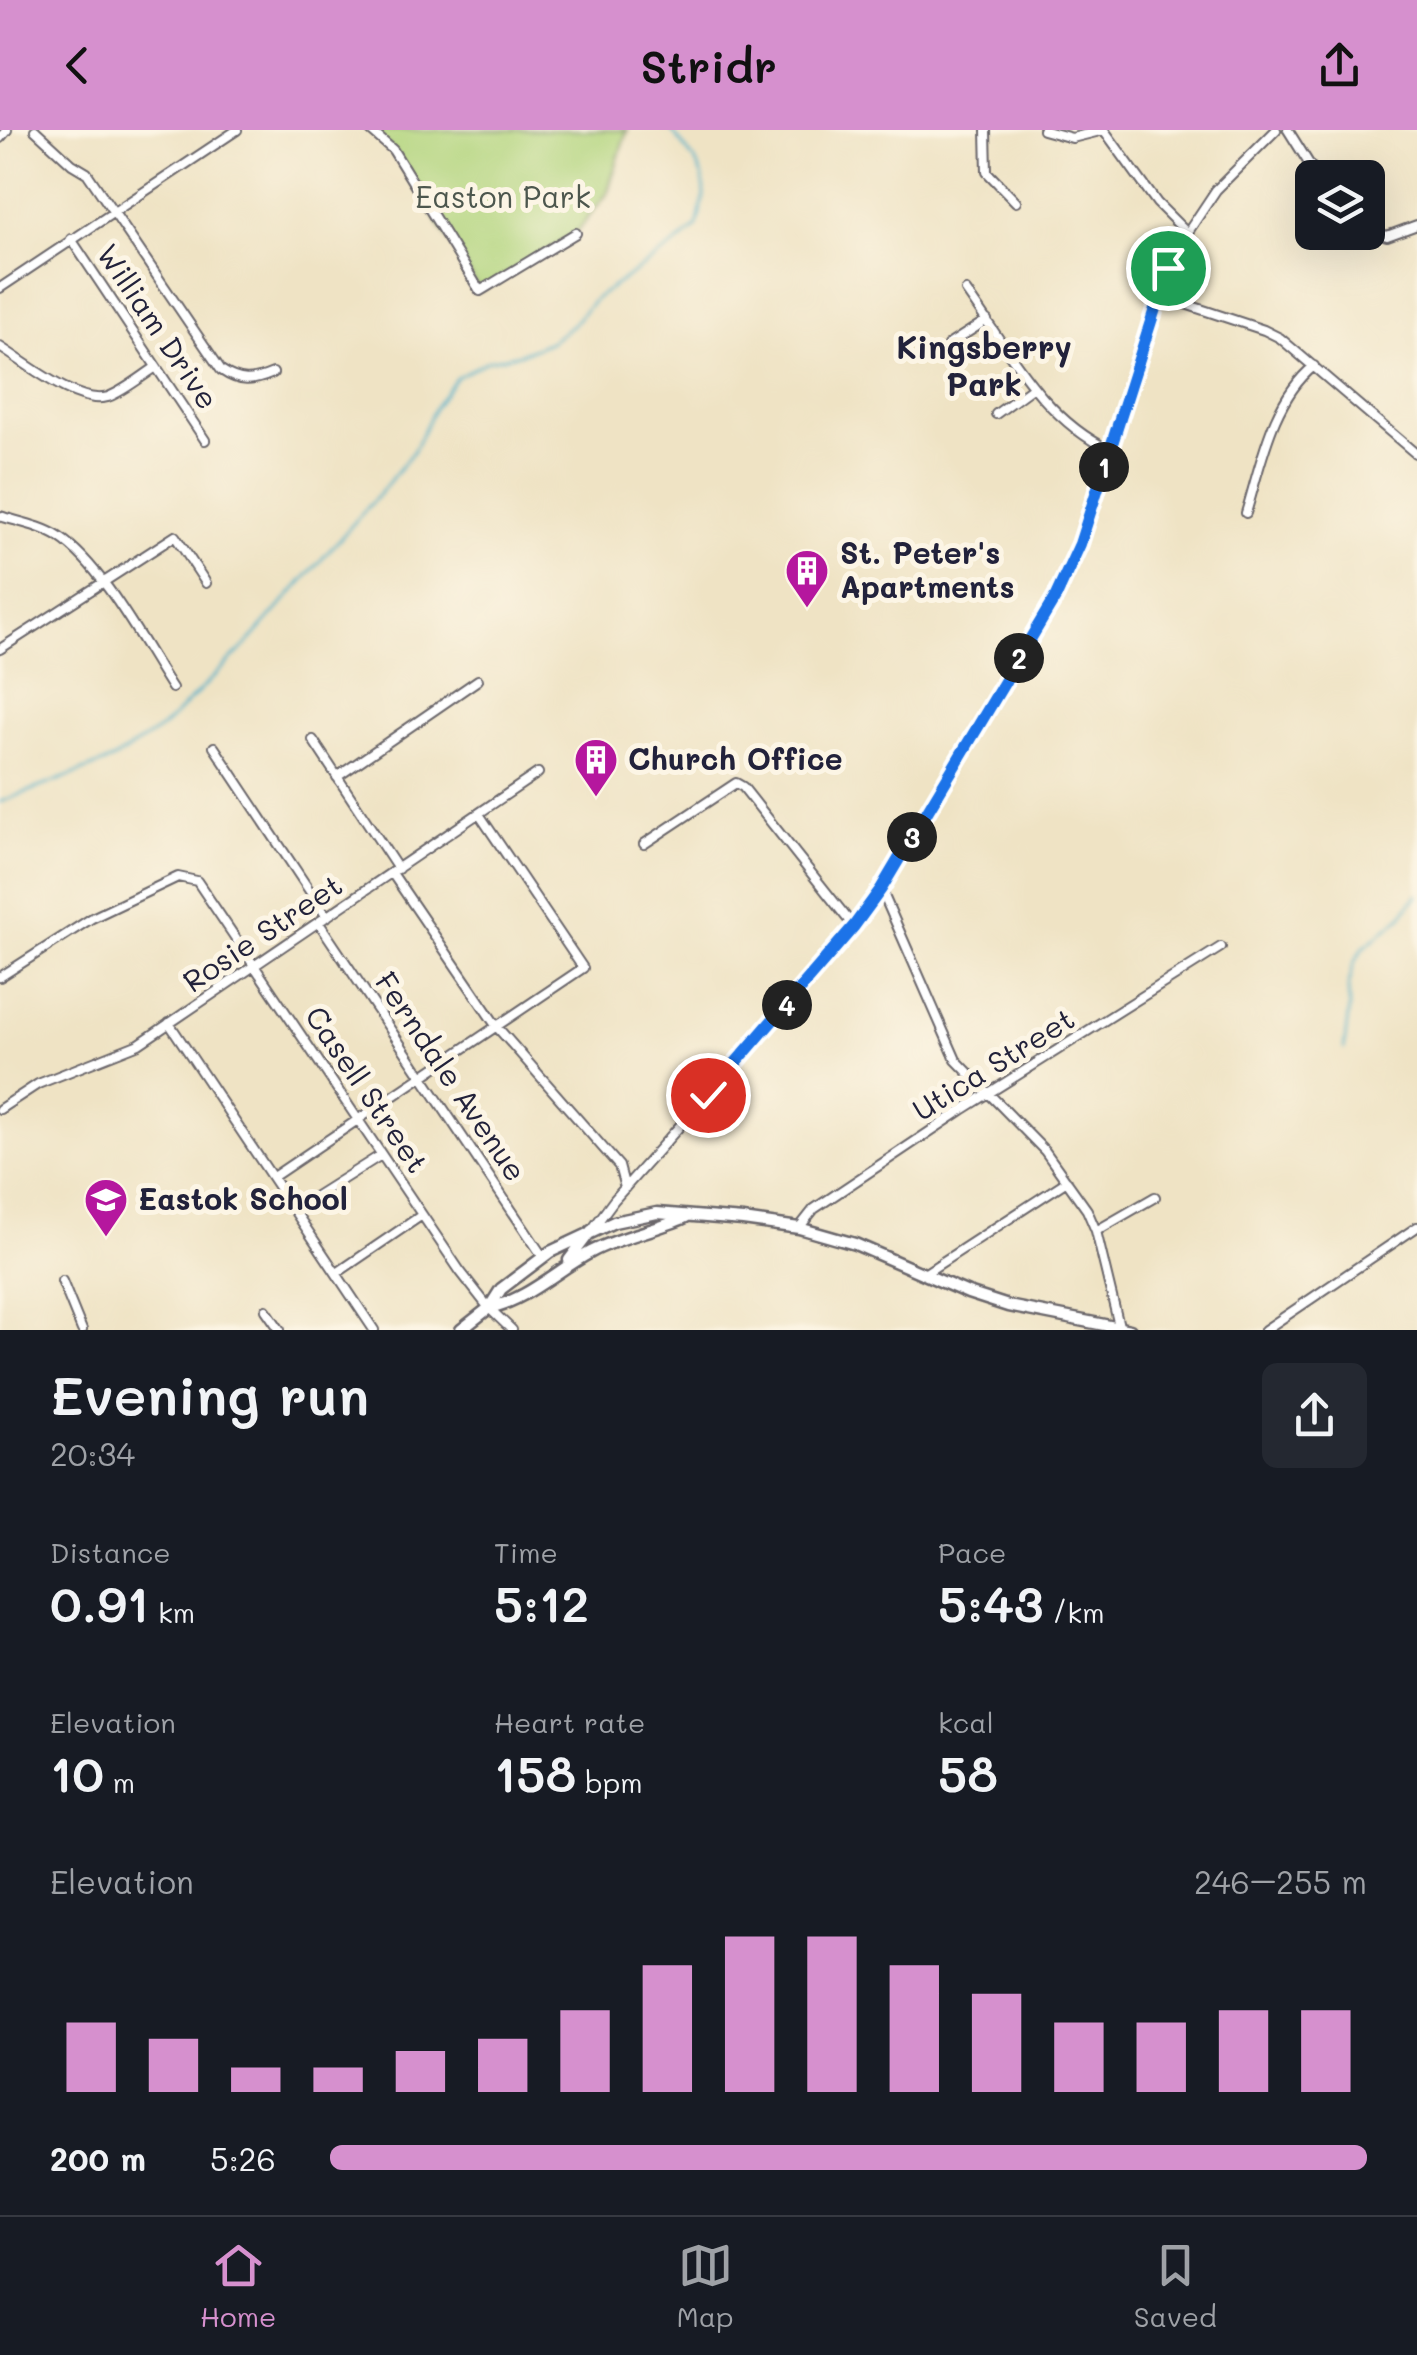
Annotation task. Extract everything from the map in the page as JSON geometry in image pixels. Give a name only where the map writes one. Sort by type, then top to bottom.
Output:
[{"type":"main road","points":[[461,1330],[490,1308],[501,1289],[543,1257],[591,1231],[657,1213],[799,1228],[855,1244],[1008,1306],[1123,1329]]},
{"type":"main road","points":[[490,1308],[508,1304],[608,1244],[686,1217]]},
{"type":"main road","points":[[554,1275],[574,1256],[591,1231]]},
{"type":"street","points":[[0,138],[7,130]]},
{"type":"street","points":[[35,130],[87,173],[221,370],[237,381],[256,380],[273,373]]},
{"type":"street","points":[[0,288],[237,130]]},
{"type":"street","points":[[370,130],[393,150],[480,291],[576,233]]},
{"type":"street","points":[[986,130],[987,172],[1016,202]]},
{"type":"street","points":[[1043,130],[1072,138],[1104,130],[1157,203],[1186,232]]},
{"type":"street","points":[[591,1231],[854,926],[881,889],[1056,596],[1080,544],[1158,294],[1186,232],[1216,190],[1276,130]]},
{"type":"street","points":[[1288,130],[1307,160]]},
{"type":"street","points":[[1385,235],[1417,225]]},
{"type":"street","name":"William Drive","points":[[71,239],[205,440]]},
{"type":"street","points":[[966,291],[1033,387],[1071,426],[1110,450]]},
{"type":"street","points":[[1158,294],[1264,330],[1314,366],[1415,453]]},
{"type":"street","points":[[948,346],[988,320]]},
{"type":"street","points":[[0,347],[78,395],[95,399],[112,396],[156,367]]},
{"type":"street","points":[[1246,513],[1274,427],[1292,390],[1314,366]]},
{"type":"street","points":[[996,414],[1033,387]]},
{"type":"street","points":[[0,516],[55,534],[72,547],[104,584],[172,688]]},
{"type":"street","points":[[0,649],[175,536],[206,583]]},
{"type":"street","points":[[337,777],[478,680]]},
{"type":"street","points":[[312,740],[497,1027],[620,1166],[625,1188]]},
{"type":"street","name":"Ferndale Avenue","points":[[214,747],[423,1077],[543,1257]]},
{"type":"street","name":"Rosie Street","points":[[0,1109],[38,1084],[124,1052],[169,1024],[538,773]]},
{"type":"street","points":[[644,844],[736,784],[743,787],[854,926]]},
{"type":"street","points":[[273,1177],[584,968],[479,814]]},
{"type":"street","name":"Casell Street","points":[[0,977],[92,918],[184,876],[198,880],[422,1215],[490,1308],[512,1330]]},
{"type":"street","points":[[881,889],[956,1060],[1045,1150],[1087,1210],[1123,1329]]},
{"type":"street","name":"Utica Street","points":[[799,1228],[814,1209],[1221,947]]},
{"type":"street","points":[[169,1024],[374,1330]]},
{"type":"street","points":[[294,1210],[381,1155]]},
{"type":"street","points":[[620,1166],[638,1168],[648,1163]]},
{"type":"street","points":[[924,1274],[1067,1181]]},
{"type":"street","points":[[1096,1231],[1156,1196]]},
{"type":"street","points":[[337,1272],[422,1215]]},
{"type":"street","points":[[1265,1330],[1417,1227]]},
{"type":"street","points":[[62,1281],[82,1330]]},
{"type":"street","points":[[266,1310],[280,1330]]},
{"type":"green space","name":"Easton Park","points":[[370,130],[627,130],[607,194],[576,233],[480,291],[393,150]]},
{"type":"waterway","points":[[0,802],[112,760],[163,727],[248,643],[381,492],[414,450],[435,407],[456,378],[487,361],[550,342],[596,298],[697,226],[704,196],[703,178],[671,130]]},
{"type":"waterway","points":[[1344,1049],[1348,988],[1354,963],[1363,948],[1400,918],[1417,895]]},
{"type":"place","name":"St. Peter's Apartments","points":[[807,609]]},
{"type":"place","name":"Church Office","points":[[596,798]]},
{"type":"place","name":"Eastok School","points":[[106,1238]]},
{"type":"district","name":"Kingsberry Park","points":[[984,366]]},
{"type":"route","points":[[708,1095],[854,926],[881,889],[1056,596],[1080,544],[1168,268]]}]
